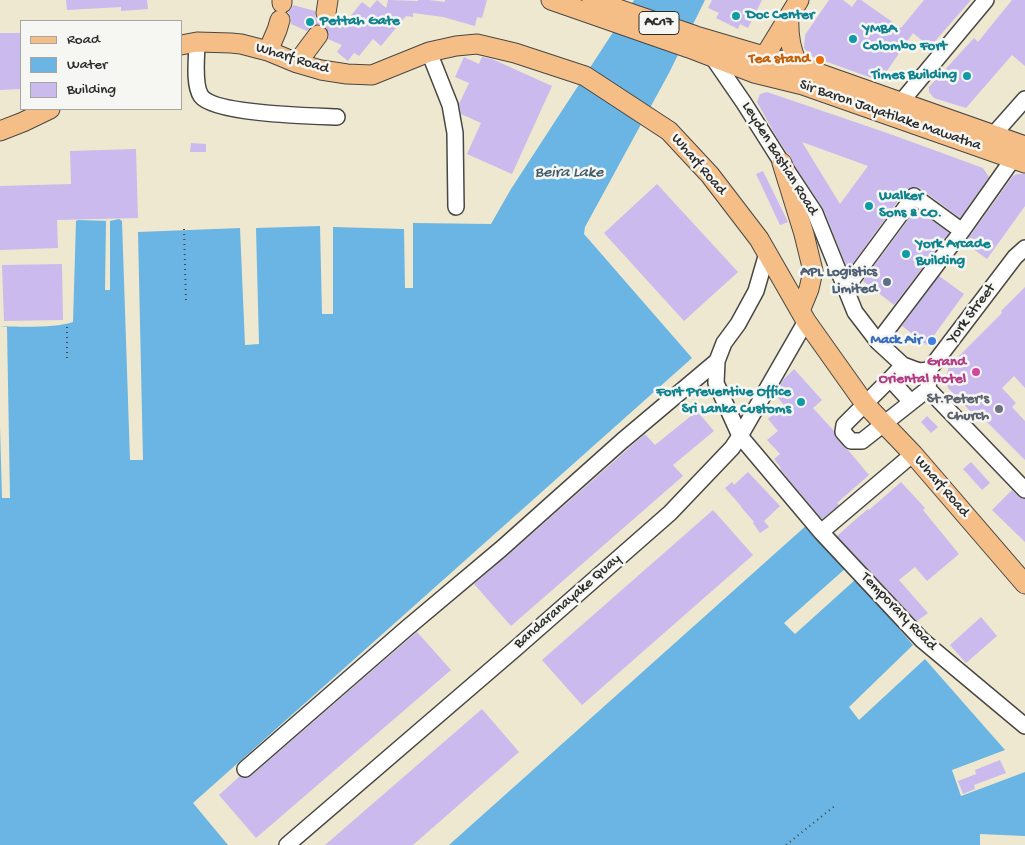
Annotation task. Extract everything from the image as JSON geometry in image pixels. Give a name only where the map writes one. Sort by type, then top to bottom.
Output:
[{"type":"main road","name":"AC17","points":[[551,0],[618,10]]},
{"type":"main road","name":"AC17","points":[[592,0],[693,42],[739,49],[759,65]]},
{"type":"main road","points":[[759,65],[799,0]]},
{"type":"main road","points":[[268,51],[277,30],[281,8]]},
{"type":"main road","points":[[739,49],[756,42],[790,16]]},
{"type":"main road","points":[[790,16],[788,30],[798,66]]},
{"type":"main road","points":[[297,63],[318,36]]},
{"type":"main road","name":"AC17","points":[[693,42],[713,58],[759,65]]},
{"type":"main road","name":"Wharf Road","points":[[189,44],[231,43],[254,47],[297,63],[333,72],[372,75],[428,52],[477,44],[515,53],[584,76],[669,131],[710,175],[759,239],[803,316],[865,404],[913,454],[1025,584]]},
{"type":"main road","name":"Sir Baron Jayatilake Mawatha","points":[[759,65],[798,66],[994,134],[1021,156]]},
{"type":"main road","name":"Sir Baron Jayatilake Mawatha","points":[[759,65],[803,85],[1021,156]]},
{"type":"main road","points":[[0,130],[48,110]]},
{"type":"main road","points":[[782,163],[804,234],[813,271],[803,316]]},
{"type":"street","points":[[901,102],[986,0]]},
{"type":"street","points":[[189,44],[197,85],[201,95],[207,101],[262,113],[337,117]]},
{"type":"street","points":[[428,52],[450,105],[455,133],[456,207]]},
{"type":"street","name":"Leyden Bastian Road","points":[[713,58],[815,213],[855,312],[878,342],[902,365]]},
{"type":"street","points":[[994,134],[1025,99]]},
{"type":"street","points":[[878,342],[1021,156]]},
{"type":"street","points":[[846,288],[914,196],[962,231]]},
{"type":"street","name":"York Street","points":[[929,370],[1020,253],[1025,241]]},
{"type":"street","points":[[245,769],[501,549],[622,441],[717,361],[724,343],[738,324],[756,291],[767,253]]},
{"type":"street","name":"Bandaranayake Quay","points":[[287,845],[670,513],[732,448],[803,316]]},
{"type":"street","name":"Temporary Road","points":[[717,361],[716,383],[740,436],[822,532],[922,640],[1025,726]]},
{"type":"street","points":[[928,389],[862,441],[851,441],[843,432],[844,425],[902,365],[920,371],[929,370],[928,389],[1025,490]]},
{"type":"street","points":[[890,379],[912,402]]},
{"type":"street","points":[[822,532],[913,454]]},
{"type":"path","points":[[184,228],[186,303]]},
{"type":"path","points":[[67,324],[67,358]]},
{"type":"path","points":[[786,845],[836,805]]},
{"type":"water","name":"Beira Lake","points":[[634,0],[705,0],[669,73],[585,227],[584,234],[692,358],[193,803],[228,845],[0,845],[0,326],[48,326],[73,322],[76,221],[110,221],[119,219],[122,221],[130,460],[143,460],[138,232],[240,228],[245,345],[259,344],[256,228],[320,226],[322,314],[333,314],[333,227],[404,229],[405,288],[413,288],[413,223],[491,224],[511,189]]},
{"type":"water","points":[[808,524],[846,568],[784,623],[795,634],[856,579],[913,645],[849,707],[859,720],[925,659],[1005,750],[952,770],[961,796],[1025,772],[1025,836],[980,834],[980,845],[449,845]]},
{"type":"pier","points":[[106,221],[110,221],[110,290],[105,290]]},
{"type":"pier","points":[[0,326],[7,327],[10,498],[2,498]]},
{"type":"building","points":[[66,0],[147,0],[148,9],[121,11],[121,7],[67,10]]},
{"type":"building","points":[[377,0],[386,8],[388,0],[445,2],[445,0],[487,0],[482,18],[477,17],[475,26],[443,17],[413,13],[413,17],[406,16],[381,46],[373,39],[359,56],[354,53],[348,61],[337,52],[342,45],[328,39],[328,31],[324,26],[320,24],[314,25],[307,31],[291,24],[288,12],[293,5],[315,11],[315,17],[319,22],[330,24],[333,21],[340,29],[362,2],[370,8]]},
{"type":"building","name":"Doc Center","points":[[712,0],[762,0],[748,28],[740,24],[738,29],[716,18],[719,13],[708,8]]},
{"type":"building","name":"YMBA Colombo Fort","points":[[829,0],[843,0],[852,7],[857,0],[861,0],[901,28],[924,0],[971,0],[930,47],[913,33],[880,81],[811,56],[804,48],[805,35]]},
{"type":"building","points":[[1012,0],[1025,0],[1025,66],[1012,55],[966,108],[934,98],[929,92],[929,87],[974,38],[978,42]]},
{"type":"building","points":[[0,33],[20,33],[20,89],[0,90]]},
{"type":"building","points":[[464,57],[479,64],[482,57],[492,59],[552,86],[512,174],[467,154],[481,123],[461,114],[459,104],[469,83],[455,77]]},
{"type":"building","points":[[767,92],[890,134],[983,168],[989,177],[960,218],[920,188],[915,187],[906,190],[848,270],[823,208],[794,165],[790,155],[776,136],[757,102],[760,94]],"holes":[[[802,142],[868,166],[840,204]]]},
{"type":"building","points":[[191,143],[206,144],[206,152],[190,152]]},
{"type":"building","points":[[136,149],[138,218],[57,220],[58,248],[0,250],[0,186],[71,184],[70,151]]},
{"type":"building","points":[[763,171],[788,222],[780,225],[756,174]]},
{"type":"building","points":[[1025,174],[1025,206],[987,259],[965,243],[1013,176]]},
{"type":"building","points":[[657,184],[738,272],[684,321],[604,233]]},
{"type":"building","name":"York Arcade Building","points":[[916,209],[949,233],[894,305],[863,281]]},
{"type":"building","points":[[62,264],[63,320],[4,321],[2,265]]},
{"type":"building","points":[[939,276],[964,294],[927,345],[902,326]]},
{"type":"building","points":[[1025,287],[1025,388],[1014,376],[1002,388],[1016,403],[1012,407],[1025,421],[1025,460],[977,412],[974,415],[948,388],[946,377],[949,366]]},
{"type":"building","points":[[794,369],[822,400],[813,408],[834,431],[836,438],[869,475],[822,519],[780,469],[774,459],[780,454],[767,440],[778,431],[768,419],[784,405],[775,394],[784,379]]},
{"type":"building","points":[[697,411],[714,431],[673,465],[683,476],[511,626],[474,584],[645,434],[655,445]]},
{"type":"building","points":[[927,416],[938,427],[931,433],[921,422]]},
{"type":"building","points":[[971,462],[990,483],[982,490],[963,469]]},
{"type":"building","points":[[748,472],[780,506],[764,521],[769,527],[760,533],[754,522],[725,488],[732,482],[734,485]]},
{"type":"building","points":[[901,482],[925,508],[923,510],[959,554],[927,581],[915,567],[899,580],[928,613],[917,621],[837,536]]},
{"type":"building","points":[[1012,490],[1019,497],[1025,499],[1025,542],[992,510]]},
{"type":"building","points":[[713,510],[753,555],[582,705],[542,660]]},
{"type":"building","points":[[981,617],[997,636],[966,663],[950,645]]},
{"type":"building","points":[[417,632],[451,670],[256,838],[219,795],[240,776],[246,778],[251,776]]},
{"type":"building","points":[[482,709],[519,752],[413,845],[325,845]]},
{"type":"building","points":[[1000,760],[1006,773],[974,785],[975,789],[963,794],[958,781],[976,774],[975,770]]},
{"type":"place","name":"Doc Center","points":[[736,16]]},
{"type":"place","name":"Pettah Gate","points":[[310,22]]},
{"type":"place","name":"YMBA Colombo Fort","points":[[853,39]]},
{"type":"place","name":"Tea stand","points":[[820,60]]},
{"type":"place","name":"Times Building","points":[[967,76]]},
{"type":"place","name":"Walker Sons & CO.","points":[[869,206]]},
{"type":"place","name":"York Arcade Building","points":[[906,254]]},
{"type":"place","name":"APL Logistics Limited","points":[[887,282]]},
{"type":"place","name":"Mack Air","points":[[932,341]]},
{"type":"place","name":"Grand Oriental Hotel","points":[[976,372]]},
{"type":"place","name":"Fort Preventive Office Sri Lanka Customs","points":[[801,402]]},
{"type":"place","name":"St.Peter's Church","points":[[999,409]]}]
